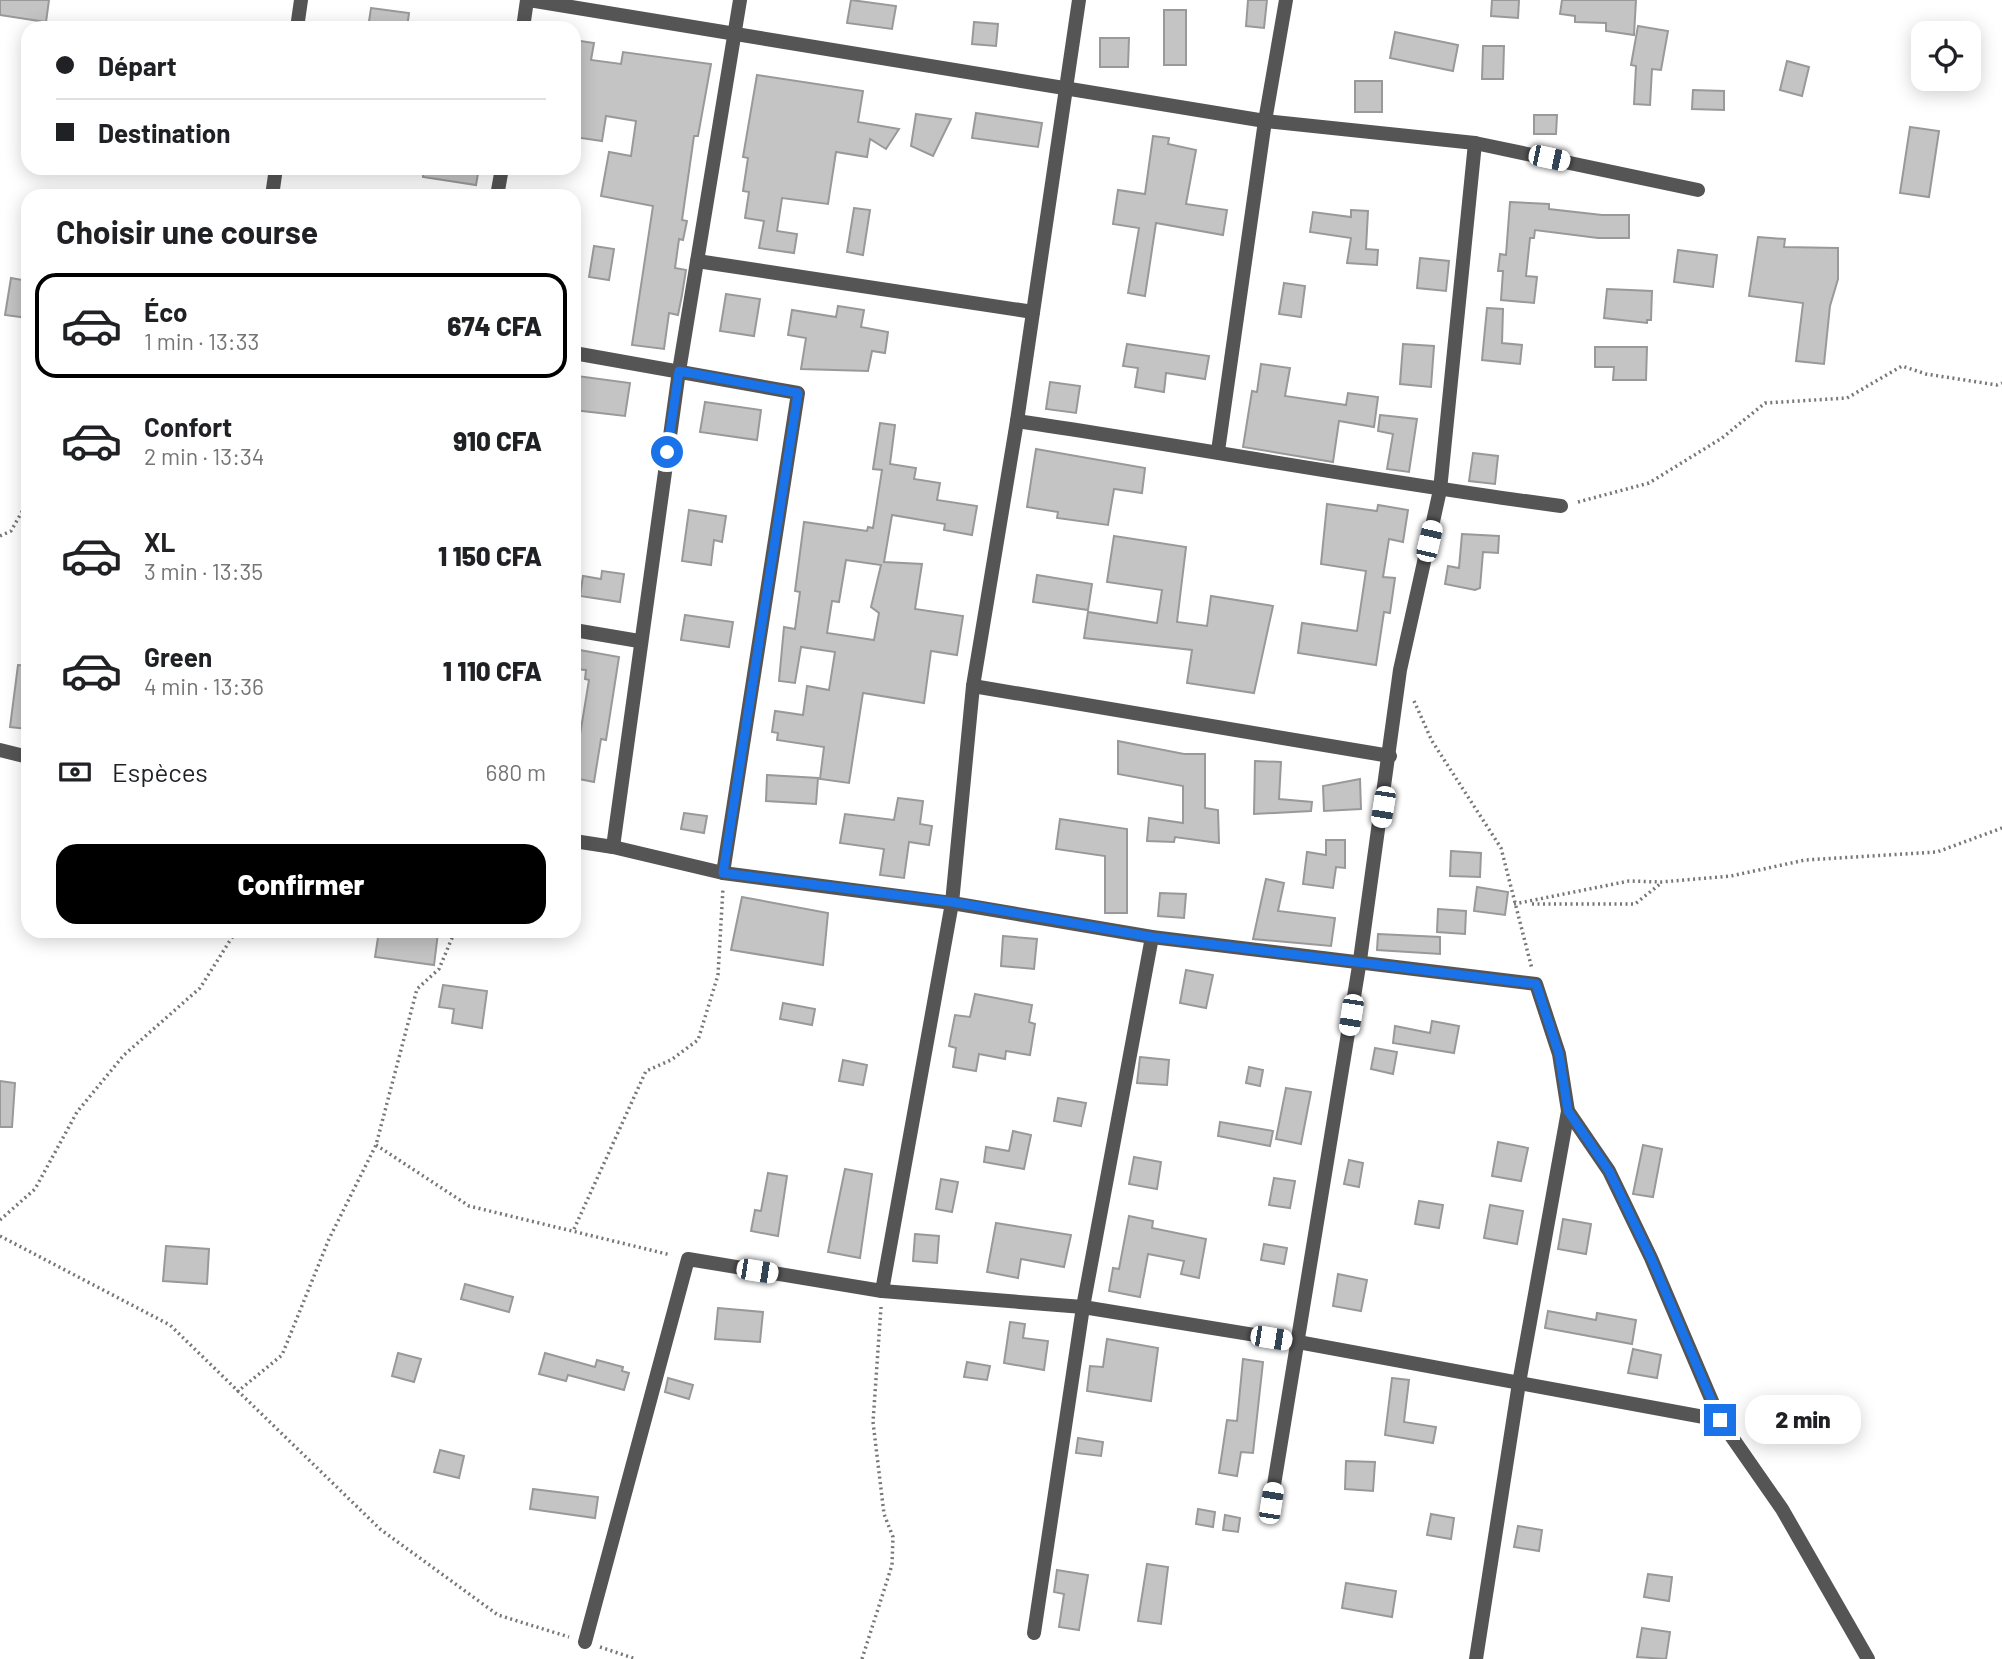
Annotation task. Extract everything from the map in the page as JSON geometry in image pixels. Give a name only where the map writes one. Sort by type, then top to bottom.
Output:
[{"type":"street","points":[[298,21],[301,0]]},
{"type":"street","points":[[524,21],[528,0],[1265,121],[1475,143],[1698,190]]},
{"type":"street","points":[[613,846],[639,641],[679,371],[740,0]]},
{"type":"street","points":[[882,1291],[952,902],[973,685],[1034,312],[1079,0]]},
{"type":"street","points":[[1218,451],[1265,121],[1286,0]]},
{"type":"street","points":[[1271,1503],[1360,960],[1400,670],[1440,490],[1475,143]]},
{"type":"street","points":[[697,261],[1034,312]]},
{"type":"street","points":[[581,354],[798,393],[723,873]]},
{"type":"street","points":[[1017,421],[1218,451],[1440,490],[1561,506]]},
{"type":"street","points":[[581,631],[639,641]]},
{"type":"street","points":[[973,685],[1390,756]]},
{"type":"street","points":[[0,750],[21,755]]},
{"type":"street","points":[[581,842],[613,846],[723,873],[952,902],[1152,937],[1360,960],[1536,984],[1559,1054],[1568,1111],[1519,1383],[1476,1659]]},
{"type":"street","points":[[1034,1633],[1083,1307],[1152,937]]},
{"type":"street","points":[[1568,1111],[1615,1184],[1651,1258],[1720,1420],[1782,1510],[1868,1659]]},
{"type":"street","points":[[585,1642],[688,1259],[882,1291],[1083,1307],[1298,1342],[1720,1420]]},
{"type":"path","points":[[1561,506],[1649,483],[1721,438],[1765,403],[1847,398],[1902,366],[1926,373],[1997,385],[2002,383]]},
{"type":"path","points":[[0,536],[11,531],[21,513]]},
{"type":"path","points":[[1400,670],[1432,741],[1501,848],[1536,984]]},
{"type":"path","points":[[1514,904],[1629,881],[1661,882],[1731,876],[1805,860],[1937,852],[2002,828]]},
{"type":"path","points":[[574,1229],[646,1071],[671,1060],[698,1040],[718,975],[723,873]]},
{"type":"path","points":[[1514,904],[1635,904],[1661,882]]},
{"type":"path","points":[[0,1220],[35,1189],[76,1112],[124,1055],[200,988],[232,938]]},
{"type":"path","points":[[237,1392],[282,1355],[329,1239],[376,1145],[417,989],[439,969],[452,938]]},
{"type":"path","points":[[376,1145],[468,1206],[574,1229],[688,1259]]},
{"type":"path","points":[[0,1236],[170,1325],[380,1530],[498,1615],[636,1659]]},
{"type":"path","points":[[862,1659],[892,1565],[893,1537],[884,1514],[873,1422],[882,1291]]},
{"type":"building","points":[[0,0],[49,0],[46,21],[0,15]]},
{"type":"building","points":[[851,0],[896,6],[892,29],[847,23]]},
{"type":"building","points":[[1248,0],[1267,0],[1264,28],[1246,26]]},
{"type":"building","points":[[1492,0],[1519,0],[1518,18],[1491,16]]},
{"type":"building","points":[[1562,0],[1636,0],[1634,35],[1606,31],[1606,23],[1575,22],[1575,16],[1560,14]]},
{"type":"building","points":[[371,8],[409,13],[408,21],[369,21]]},
{"type":"building","points":[[1164,10],[1186,10],[1186,65],[1164,65]]},
{"type":"building","points":[[974,22],[998,24],[996,46],[972,44]]},
{"type":"building","points":[[1638,26],[1668,31],[1661,70],[1652,69],[1650,105],[1634,104],[1636,66],[1631,65]]},
{"type":"building","points":[[1395,32],[1458,45],[1453,71],[1390,58]]},
{"type":"building","points":[[1100,38],[1129,38],[1128,67],[1100,67]]},
{"type":"building","points":[[581,41],[594,43],[591,60],[621,64],[623,52],[711,64],[698,136],[694,136],[682,220],[687,221],[683,240],[679,239],[675,268],[686,270],[682,295],[678,315],[669,313],[664,349],[632,345],[653,206],[601,196],[609,152],[631,156],[636,121],[606,116],[602,141],[581,138]]},
{"type":"building","points":[[1483,46],[1504,46],[1503,79],[1482,79]]},
{"type":"building","points":[[1787,61],[1809,67],[1802,96],[1780,90]]},
{"type":"building","points":[[757,75],[863,91],[858,122],[899,129],[886,149],[870,139],[867,157],[836,152],[828,204],[782,198],[777,231],[797,234],[794,253],[759,248],[764,221],[745,218],[749,192],[743,191],[748,158],[743,157]]},
{"type":"building","points":[[1355,81],[1382,81],[1382,112],[1355,112]]},
{"type":"building","points":[[1693,90],[1724,91],[1724,110],[1692,109]]},
{"type":"building","points":[[976,113],[1042,123],[1038,147],[972,138]]},
{"type":"building","points":[[916,114],[951,119],[933,156],[911,146]]},
{"type":"building","points":[[1534,115],[1557,115],[1556,134],[1534,134]]},
{"type":"building","points":[[1910,127],[1939,131],[1929,197],[1900,193]]},
{"type":"building","points":[[1153,136],[1169,138],[1168,144],[1196,150],[1186,204],[1227,210],[1223,235],[1156,223],[1145,296],[1128,293],[1139,228],[1113,224],[1118,190],[1145,194]]},
{"type":"building","points":[[423,175],[478,175],[476,185]]},
{"type":"building","points":[[1510,202],[1549,204],[1549,209],[1602,215],[1629,215],[1629,238],[1598,238],[1535,230],[1534,238],[1530,238],[1526,276],[1537,277],[1534,303],[1501,300],[1503,271],[1498,271],[1500,254],[1506,255]]},
{"type":"building","points":[[854,208],[870,210],[863,255],[847,252]]},
{"type":"building","points":[[1351,210],[1368,211],[1366,249],[1378,250],[1377,265],[1347,263],[1351,238],[1310,232],[1313,212],[1351,217]]},
{"type":"building","points":[[1758,237],[1785,239],[1784,247],[1838,248],[1838,279],[1830,306],[1824,364],[1796,361],[1803,303],[1749,296]]},
{"type":"building","points":[[594,246],[614,249],[609,280],[589,277]]},
{"type":"building","points":[[1678,250],[1717,255],[1713,287],[1674,282]]},
{"type":"building","points":[[1420,258],[1449,261],[1446,291],[1417,288]]},
{"type":"building","points":[[11,278],[21,280],[21,317],[5,315]]},
{"type":"building","points":[[1284,283],[1305,286],[1301,317],[1279,314]]},
{"type":"building","points":[[1607,289],[1652,291],[1651,320],[1647,320],[1647,323],[1604,318]]},
{"type":"building","points":[[726,294],[760,299],[754,336],[720,331]]},
{"type":"building","points":[[838,306],[864,310],[861,327],[888,332],[885,353],[872,351],[868,371],[801,369],[806,338],[788,335],[792,310],[836,317]]},
{"type":"building","points":[[1487,308],[1503,309],[1502,343],[1522,345],[1520,364],[1482,360]]},
{"type":"building","points":[[1127,344],[1209,356],[1205,379],[1166,373],[1164,392],[1135,387],[1138,368],[1123,366]]},
{"type":"building","points":[[1403,344],[1434,346],[1431,387],[1400,384]]},
{"type":"building","points":[[1595,347],[1647,347],[1646,380],[1613,380],[1614,367],[1595,367]]},
{"type":"building","points":[[1261,364],[1290,368],[1285,396],[1346,405],[1348,393],[1378,397],[1374,427],[1339,421],[1333,462],[1243,447],[1252,391],[1257,392]]},
{"type":"building","points":[[581,377],[630,383],[625,416],[581,411]]},
{"type":"building","points":[[1050,382],[1080,386],[1076,413],[1046,409]]},
{"type":"building","points":[[705,402],[761,410],[757,440],[700,432]]},
{"type":"building","points":[[1380,415],[1417,419],[1409,472],[1387,469],[1393,434],[1378,431]]},
{"type":"building","points":[[880,423],[895,425],[890,464],[916,468],[914,479],[940,483],[937,500],[977,506],[972,535],[944,530],[945,524],[892,515],[884,562],[922,564],[915,609],[963,616],[957,655],[931,651],[924,703],[863,693],[849,783],[820,779],[824,747],[777,740],[778,733],[772,732],[775,711],[803,715],[807,686],[829,690],[835,652],[801,647],[795,683],[779,681],[784,627],[795,629],[800,592],[795,591],[804,522],[867,531],[868,527],[873,528],[882,470],[873,469]],"holes":[[[846,560],[881,565],[871,607],[879,613],[874,640],[827,633],[832,601],[839,602]]]},
{"type":"building","points":[[1036,449],[1145,468],[1142,493],[1114,489],[1108,525],[1057,518],[1058,512],[1027,507]]},
{"type":"building","points":[[1473,453],[1498,456],[1495,484],[1469,481]]},
{"type":"building","points":[[1327,504],[1377,511],[1378,505],[1408,510],[1403,542],[1389,539],[1383,577],[1395,578],[1390,613],[1384,612],[1376,665],[1298,653],[1302,623],[1357,631],[1366,571],[1321,564]]},
{"type":"building","points":[[689,510],[726,516],[722,542],[714,540],[711,565],[682,561]]},
{"type":"building","points":[[1462,534],[1499,536],[1498,553],[1483,552],[1480,588],[1475,590],[1445,584],[1448,566],[1459,568]]},
{"type":"building","points":[[1114,536],[1186,547],[1177,622],[1207,626],[1211,596],[1273,606],[1254,693],[1187,683],[1192,650],[1084,638],[1088,612],[1157,623],[1162,590],[1107,582]]},
{"type":"building","points":[[602,571],[624,574],[620,602],[581,596],[583,576],[601,579]]},
{"type":"building","points":[[1037,575],[1092,584],[1088,610],[1033,602]]},
{"type":"building","points":[[685,615],[733,622],[729,647],[681,640]]},
{"type":"building","points":[[581,650],[619,657],[606,740],[601,739],[594,782],[581,779],[581,729],[589,680],[585,679],[586,670],[581,670]]},
{"type":"building","points":[[18,665],[21,665],[21,728],[10,727]]},
{"type":"building","points":[[1118,741],[1184,754],[1205,754],[1205,808],[1218,810],[1219,843],[1175,837],[1174,842],[1147,841],[1149,818],[1183,823],[1183,786],[1118,774]]},
{"type":"building","points":[[1255,761],[1281,762],[1279,799],[1312,802],[1311,811],[1254,814]]},
{"type":"building","points":[[767,775],[818,778],[816,804],[766,801]]},
{"type":"building","points":[[1360,779],[1361,809],[1324,811],[1323,786]]},
{"type":"building","points":[[898,798],[923,801],[920,824],[932,826],[929,845],[909,842],[904,878],[880,875],[884,849],[840,843],[845,814],[894,820]]},
{"type":"building","points":[[684,813],[707,816],[704,833],[681,829]]},
{"type":"building","points":[[1060,819],[1127,829],[1127,913],[1105,913],[1105,856],[1056,849]]},
{"type":"building","points":[[1326,840],[1345,840],[1345,868],[1336,867],[1333,888],[1303,884],[1307,852],[1326,855]]},
{"type":"building","points":[[1451,851],[1481,853],[1480,877],[1450,876]]},
{"type":"building","points":[[1266,879],[1284,883],[1278,911],[1335,918],[1331,946],[1253,939]]},
{"type":"building","points":[[1477,887],[1508,892],[1505,915],[1474,911]]},
{"type":"building","points":[[1160,893],[1186,894],[1184,918],[1158,916]]},
{"type":"building","points":[[742,897],[828,913],[823,965],[731,950]]},
{"type":"building","points":[[1438,909],[1466,911],[1465,934],[1437,932]]},
{"type":"building","points":[[1378,934],[1440,937],[1440,954],[1377,950]]},
{"type":"building","points":[[1003,936],[1037,939],[1034,969],[1001,966]]},
{"type":"building","points":[[378,938],[437,938],[434,965],[375,957]]},
{"type":"building","points":[[1186,970],[1213,975],[1206,1008],[1180,1003]]},
{"type":"building","points":[[443,985],[487,991],[482,1028],[452,1023],[454,1009],[439,1007]]},
{"type":"building","points":[[975,994],[1032,1005],[1029,1022],[1035,1024],[1030,1055],[1006,1051],[1005,1059],[979,1054],[976,1071],[953,1067],[956,1048],[949,1046],[955,1015],[970,1017]]},
{"type":"building","points":[[783,1003],[815,1009],[812,1025],[780,1019]]},
{"type":"building","points":[[1432,1021],[1459,1026],[1454,1053],[1393,1043],[1395,1026],[1430,1033]]},
{"type":"building","points":[[1375,1048],[1397,1052],[1393,1074],[1371,1069]]},
{"type":"building","points":[[1140,1057],[1169,1060],[1167,1085],[1137,1083]]},
{"type":"building","points":[[843,1060],[867,1065],[863,1085],[839,1081]]},
{"type":"building","points":[[1249,1067],[1263,1070],[1260,1086],[1246,1083]]},
{"type":"building","points":[[0,1081],[15,1083],[12,1127],[0,1127]]},
{"type":"building","points":[[1286,1088],[1311,1092],[1301,1144],[1276,1139]]},
{"type":"building","points":[[1058,1098],[1086,1103],[1081,1126],[1054,1121]]},
{"type":"building","points":[[1220,1122],[1273,1131],[1270,1146],[1218,1136]]},
{"type":"building","points":[[1013,1131],[1031,1135],[1024,1169],[984,1162],[986,1147],[1009,1151]]},
{"type":"building","points":[[1498,1142],[1528,1148],[1521,1181],[1492,1176]]},
{"type":"building","points":[[1643,1145],[1662,1149],[1653,1197],[1633,1194]]},
{"type":"building","points":[[1134,1157],[1161,1162],[1157,1189],[1129,1184]]},
{"type":"building","points":[[1349,1160],[1363,1163],[1359,1187],[1344,1184]]},
{"type":"building","points":[[845,1169],[872,1174],[860,1258],[828,1252]]},
{"type":"building","points":[[768,1173],[787,1176],[778,1236],[751,1231],[755,1210],[761,1211]]},
{"type":"building","points":[[1274,1178],[1295,1181],[1290,1208],[1269,1205]]},
{"type":"building","points":[[941,1179],[958,1182],[952,1212],[936,1209]]},
{"type":"building","points":[[1419,1201],[1443,1205],[1439,1228],[1415,1224]]},
{"type":"building","points":[[1490,1205],[1523,1211],[1517,1244],[1484,1238]]},
{"type":"building","points":[[1129,1216],[1153,1221],[1152,1228],[1206,1239],[1199,1278],[1181,1274],[1184,1261],[1148,1254],[1140,1297],[1109,1291],[1113,1268],[1119,1269]]},
{"type":"building","points":[[1563,1219],[1591,1224],[1586,1254],[1558,1249]]},
{"type":"building","points":[[996,1223],[1071,1235],[1064,1267],[1021,1259],[1018,1278],[987,1272]]},
{"type":"building","points":[[915,1234],[939,1236],[937,1263],[913,1261]]},
{"type":"building","points":[[1264,1244],[1287,1248],[1284,1264],[1261,1260]]},
{"type":"building","points":[[166,1246],[209,1249],[207,1284],[163,1281]]},
{"type":"building","points":[[1338,1274],[1367,1280],[1361,1311],[1333,1306]]},
{"type":"building","points":[[465,1284],[513,1297],[509,1312],[461,1299]]},
{"type":"building","points":[[718,1308],[763,1312],[760,1342],[715,1339]]},
{"type":"building","points":[[1548,1311],[1596,1320],[1597,1313],[1636,1320],[1632,1344],[1545,1328]]},
{"type":"building","points":[[1010,1322],[1025,1324],[1023,1338],[1048,1341],[1044,1370],[1004,1363]]},
{"type":"building","points":[[1107,1339],[1158,1348],[1151,1401],[1087,1391],[1090,1366],[1103,1367]]},
{"type":"building","points":[[1633,1349],[1661,1355],[1657,1378],[1628,1373]]},
{"type":"building","points":[[398,1353],[421,1359],[414,1382],[392,1376]]},
{"type":"building","points":[[545,1353],[595,1367],[597,1360],[623,1367],[622,1371],[629,1373],[624,1390],[568,1375],[566,1381],[539,1374]]},
{"type":"building","points":[[1243,1359],[1263,1362],[1253,1453],[1241,1452],[1237,1476],[1219,1473],[1227,1420],[1237,1421]]},
{"type":"building","points":[[967,1362],[990,1366],[987,1380],[964,1377]]},
{"type":"building","points":[[668,1378],[693,1385],[689,1399],[665,1392]]},
{"type":"building","points":[[1392,1378],[1409,1380],[1404,1422],[1436,1427],[1433,1443],[1385,1435]]},
{"type":"building","points":[[1078,1438],[1103,1442],[1101,1456],[1076,1453]]},
{"type":"building","points":[[440,1450],[464,1456],[459,1478],[434,1472]]},
{"type":"building","points":[[1346,1461],[1375,1462],[1373,1491],[1345,1489]]},
{"type":"building","points":[[533,1489],[598,1497],[595,1518],[530,1509]]},
{"type":"building","points":[[1198,1509],[1215,1512],[1213,1527],[1196,1524]]},
{"type":"building","points":[[1431,1514],[1454,1518],[1451,1539],[1427,1535]]},
{"type":"building","points":[[1225,1515],[1240,1518],[1238,1532],[1223,1530]]},
{"type":"building","points":[[1518,1526],[1542,1530],[1539,1551],[1514,1547]]},
{"type":"building","points":[[1147,1564],[1168,1567],[1161,1624],[1138,1621]]},
{"type":"building","points":[[1057,1570],[1088,1575],[1079,1630],[1059,1627],[1064,1594],[1054,1592]]},
{"type":"building","points":[[1648,1574],[1672,1577],[1669,1601],[1644,1597]]},
{"type":"building","points":[[1346,1583],[1396,1591],[1392,1617],[1342,1608]]},
{"type":"building","points":[[1642,1628],[1670,1632],[1666,1659],[1637,1657]]},
{"type":"route","points":[[667,452],[679,371],[798,393],[723,873],[952,902],[1152,937],[1360,960],[1536,984],[1559,1054],[1568,1111],[1609,1171],[1651,1258],[1720,1420]]}]
